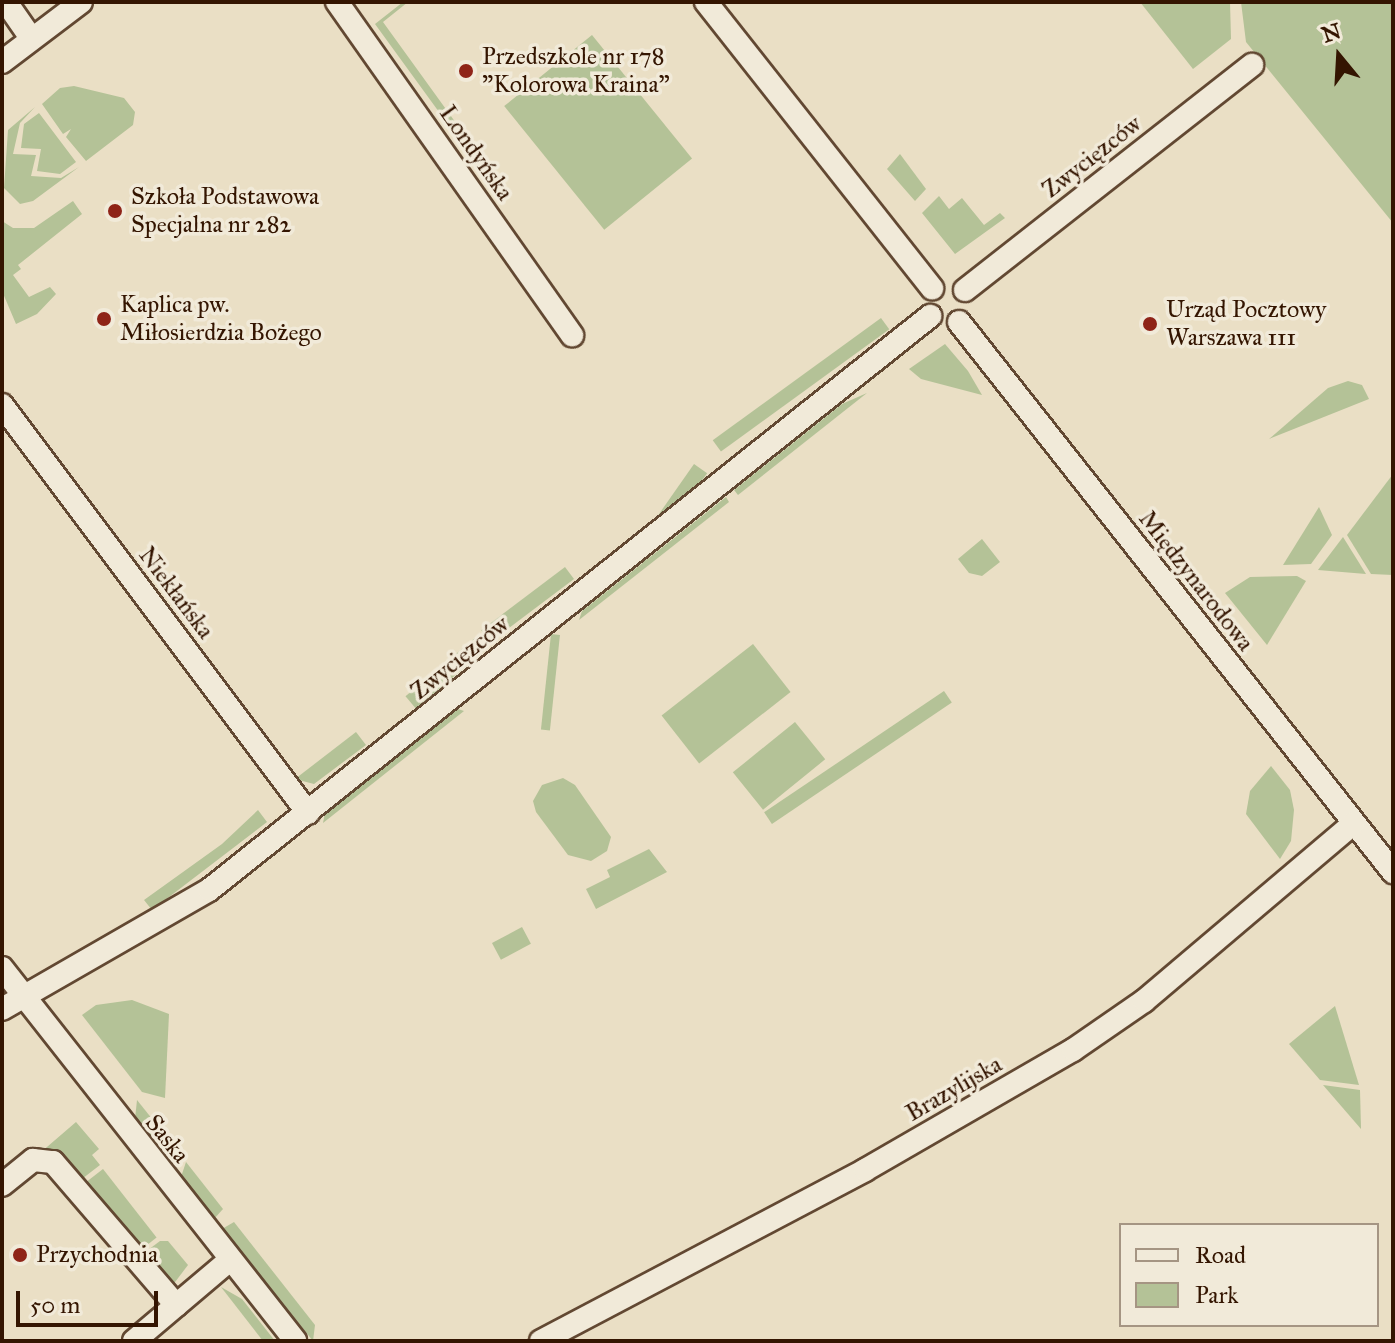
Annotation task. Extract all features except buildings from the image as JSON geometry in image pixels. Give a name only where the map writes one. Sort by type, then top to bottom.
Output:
[{"type":"street","points":[[6,2],[31,38]]},
{"type":"street","points":[[2,62],[81,2]]},
{"type":"street","name":"Londyńska","points":[[337,2],[572,335]]},
{"type":"street","points":[[706,2],[932,288]]},
{"type":"street","name":"Zwycięzców","points":[[965,290],[1252,65]]},
{"type":"street","points":[[953,282],[965,290],[969,307],[959,322],[945,324],[930,316],[926,300],[932,288],[953,282]]},
{"type":"street","name":"Zwycięzców","points":[[2,1009],[165,920],[308,813],[930,316]]},
{"type":"street","name":"Międzynarodowa","points":[[959,322],[1393,872]]},
{"type":"street","name":"Niekłańska","points":[[2,405],[308,813]]},
{"type":"street","name":"Brazylijska","points":[[541,1341],[865,1170],[1073,1050],[1144,1001],[1354,823]]},
{"type":"street","name":"Saska","points":[[2,968],[22,999],[295,1341]]},
{"type":"street","points":[[2,1185],[33,1160],[53,1162],[176,1305]]},
{"type":"street","points":[[134,1341],[230,1260]]},
{"type":"green space","points":[[403,2],[408,2],[383,22],[461,130],[455,134],[375,24]]},
{"type":"green space","points":[[1140,2],[1230,2],[1231,39],[1193,69]]},
{"type":"green space","points":[[1241,2],[1393,2],[1393,223],[1246,42]]},
{"type":"green space","points":[[592,35],[692,159],[604,230],[504,106]]},
{"type":"green space","points":[[74,86],[124,98],[135,112],[133,125],[86,161],[66,137],[71,129],[63,134],[42,104],[60,88]]},
{"type":"green space","points":[[35,107],[20,123],[13,154],[36,155],[31,176],[61,178],[79,167],[33,201],[20,204],[4,188],[8,130]]},
{"type":"green space","points":[[39,113],[76,162],[60,174],[37,171],[41,149],[21,148],[24,124]]},
{"type":"green space","points":[[900,154],[926,189],[915,201],[887,169]]},
{"type":"green space","points":[[939,196],[949,209],[962,198],[984,225],[1000,213],[1005,218],[955,254],[922,213]]},
{"type":"green space","points":[[73,201],[82,214],[18,265],[21,269],[13,275],[29,297],[50,287],[56,294],[37,314],[16,324],[2,291],[2,221],[13,228],[34,228]]},
{"type":"green space","points":[[881,318],[889,329],[721,452],[713,440]]},
{"type":"green space","points":[[945,344],[968,371],[982,395],[921,379],[909,369]]},
{"type":"green space","points":[[1348,381],[1362,385],[1369,399],[1269,439],[1328,388]]},
{"type":"green space","points":[[867,393],[738,495],[734,490],[842,404]]},
{"type":"green space","points":[[694,464],[707,473],[644,563],[631,554]]},
{"type":"green space","points":[[1393,474],[1393,575],[1371,574],[1347,535]]},
{"type":"green space","points":[[726,497],[729,502],[579,620],[582,611]]},
{"type":"green space","points":[[1319,507],[1332,535],[1311,564],[1283,565]]},
{"type":"green space","points":[[1343,537],[1366,574],[1318,570]]},
{"type":"green space","points":[[982,539],[1000,562],[982,576],[969,573],[958,559]]},
{"type":"green space","points":[[565,567],[574,579],[490,642],[481,630]]},
{"type":"green space","points":[[1297,576],[1306,581],[1267,645],[1225,593],[1250,577]]},
{"type":"green space","points":[[551,634],[560,635],[550,730],[541,729]]},
{"type":"green space","points":[[476,637],[486,649],[416,708],[406,696]]},
{"type":"green space","points":[[753,644],[791,692],[699,763],[662,715]]},
{"type":"green space","points":[[944,691],[952,703],[772,824],[764,812]]},
{"type":"green space","points":[[458,709],[464,711],[323,823],[325,813]]},
{"type":"green space","points":[[795,722],[825,759],[763,810],[733,772]]},
{"type":"green space","points":[[356,732],[366,745],[314,784],[295,779]]},
{"type":"green space","points":[[1271,766],[1290,790],[1294,810],[1291,841],[1280,859],[1246,814],[1250,791]]},
{"type":"green space","points":[[563,778],[575,785],[611,837],[607,851],[591,861],[568,855],[536,812],[533,801],[542,785]]},
{"type":"green space","points":[[258,810],[267,822],[152,910],[144,900],[222,844]]},
{"type":"green space","points":[[649,849],[667,872],[596,909],[586,889],[610,877],[607,870]]},
{"type":"green space","points":[[522,927],[531,944],[501,960],[492,943]]},
{"type":"green space","points":[[132,1000],[169,1014],[165,1098],[142,1092],[82,1015],[96,1005]]},
{"type":"green space","points":[[1335,1006],[1359,1085],[1320,1080],[1289,1044]]},
{"type":"green space","points":[[1323,1085],[1360,1090],[1361,1129]]},
{"type":"green space","points":[[137,1100],[173,1145],[167,1159],[135,1119]]},
{"type":"green space","points":[[76,1122],[99,1149],[92,1155],[100,1165],[78,1182],[40,1153]]},
{"type":"green space","points":[[186,1162],[223,1209],[214,1219],[181,1177]]},
{"type":"green space","points":[[103,1169],[157,1238],[135,1254],[82,1186]]},
{"type":"green space","points":[[234,1222],[315,1325],[313,1341],[222,1229]]},
{"type":"green space","points":[[160,1241],[168,1241],[188,1265],[169,1290],[140,1256]]},
{"type":"green space","points":[[221,1287],[242,1299],[275,1341],[263,1341]]},
{"type":"place","name":"Przedszkole nr 178 \"Kolorowa Kraina\"","points":[[466,71]]},
{"type":"place","name":"Szkoła Podstawowa Specjalna nr 282","points":[[115,211]]},
{"type":"place","name":"Kaplica pw. Miłosierdzia Bożego","points":[[104,319]]},
{"type":"place","name":"Urząd Pocztowy Warszawa 111","points":[[1150,324]]},
{"type":"place","name":"Przychodnia","points":[[20,1255]]}]
